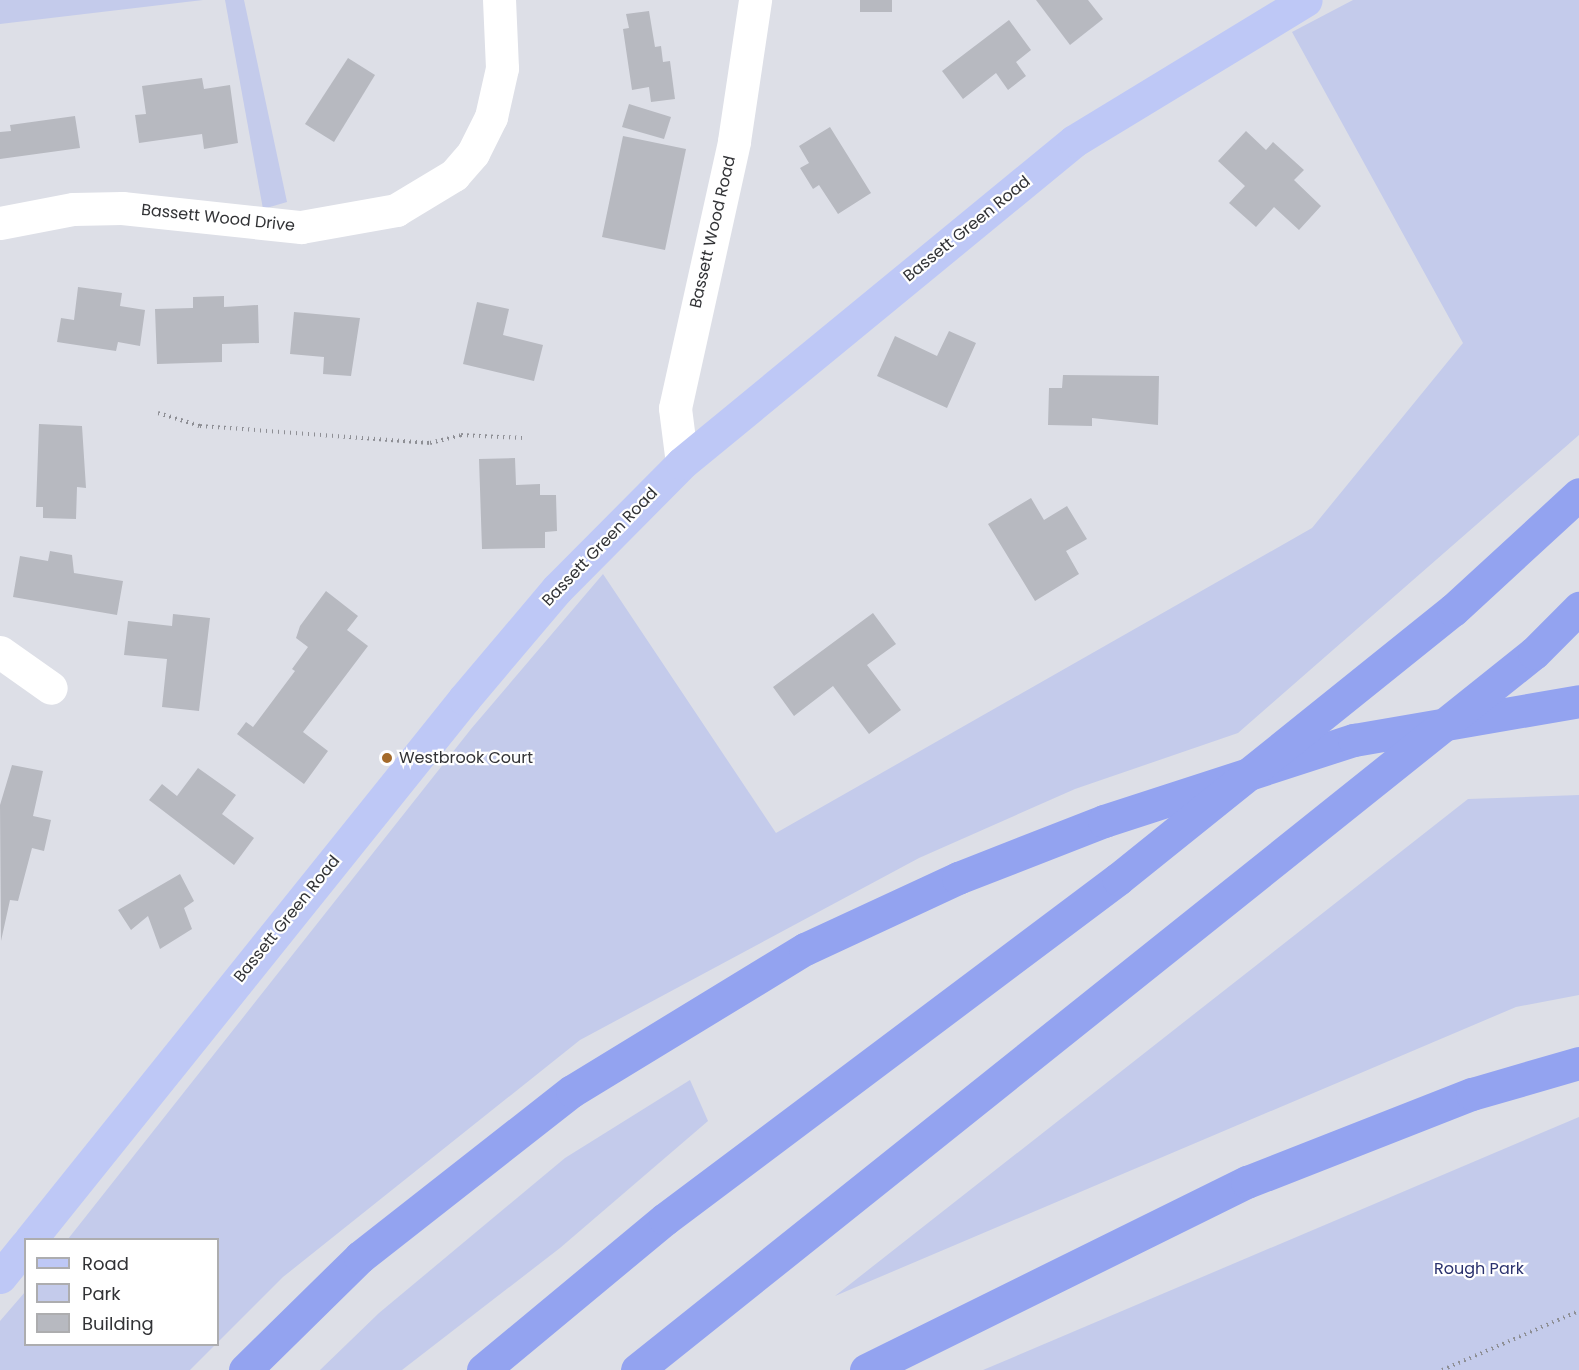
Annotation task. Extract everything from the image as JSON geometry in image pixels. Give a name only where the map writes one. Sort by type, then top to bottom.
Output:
[{"type":"highway","points":[[483,1370],[665,1219],[1127,872],[1453,610],[1579,494]]},
{"type":"highway","points":[[637,1370],[1534,653],[1579,608]]},
{"type":"highway","points":[[245,1370],[360,1257],[572,1091],[805,949],[958,878],[1104,821],[1354,740],[1545,705],[1579,701]]},
{"type":"highway","points":[[866,1370],[1247,1182],[1472,1094],[1579,1063]]},
{"type":"main road","name":"Bassett Green Road","points":[[31,1238],[471,691],[557,589],[682,463],[1074,141],[1306,0]]},
{"type":"main road","points":[[0,1277],[24,1247]]},
{"type":"street","name":"Bassett Wood Drive","points":[[0,223],[73,209],[122,208],[301,227],[396,210],[454,175],[482,135],[502,68],[499,0]]},
{"type":"street","name":"Bassett Wood Road","points":[[682,463],[675,408],[734,141],[755,0]]},
{"type":"street","points":[[0,652],[51,688]]},
{"type":"path","points":[[158,413],[200,426],[430,443],[461,435],[522,438]]},
{"type":"path","points":[[1442,1370],[1579,1311]]},
{"type":"green space","points":[[0,0],[203,0],[0,24]]},
{"type":"green space","points":[[225,0],[244,0],[287,202],[263,209]]},
{"type":"green space","points":[[1353,0],[1579,0],[1579,435],[1238,733],[1075,789],[919,858],[580,1040],[283,1277],[219,1341],[219,1238],[69,1238],[471,729],[603,574],[776,833],[1312,528],[1463,343],[1292,32]]},
{"type":"green space","points":[[1579,795],[1579,995],[1516,1007],[835,1296],[1468,799]]},
{"type":"green space","points":[[690,1080],[708,1121],[560,1248],[402,1370],[320,1370],[379,1313],[565,1158]]},
{"type":"green space","name":"Rough Park","points":[[1579,1117],[1579,1370],[983,1370]]},
{"type":"green space","points":[[24,1293],[24,1346],[214,1346],[190,1370],[0,1370],[0,1321]]},
{"type":"building","points":[[860,0],[892,0],[892,12],[860,12]]},
{"type":"building","points":[[1036,0],[1088,0],[1103,19],[1070,45]]},
{"type":"building","points":[[649,11],[655,47],[661,46],[663,62],[670,61],[675,99],[651,102],[649,87],[632,90],[623,29],[629,28],[626,14]]},
{"type":"building","points":[[1009,20],[1031,50],[1016,62],[1026,76],[1008,90],[996,73],[963,99],[942,71]]},
{"type":"building","points":[[348,58],[375,75],[334,142],[305,124]]},
{"type":"building","points":[[202,78],[204,89],[230,85],[238,143],[204,149],[202,134],[139,143],[135,115],[146,114],[142,86]]},
{"type":"building","points":[[629,104],[671,117],[664,139],[622,127]]},
{"type":"building","points":[[75,116],[80,148],[0,159],[0,132],[11,131],[10,125]]},
{"type":"building","points":[[830,127],[871,193],[838,214],[819,185],[813,189],[800,168],[809,163],[799,146]]},
{"type":"building","points":[[1246,131],[1266,150],[1273,142],[1304,170],[1294,180],[1321,206],[1299,230],[1274,207],[1256,227],[1229,203],[1245,186],[1218,161]]},
{"type":"building","points":[[623,136],[686,149],[665,250],[602,237]]},
{"type":"building","points":[[78,287],[122,293],[120,306],[145,310],[140,346],[118,342],[116,351],[57,342],[61,318],[74,320]]},
{"type":"building","points":[[224,296],[224,307],[258,305],[259,343],[222,344],[222,362],[157,364],[155,309],[193,308],[193,297]]},
{"type":"building","points":[[477,302],[509,309],[503,335],[543,345],[534,381],[463,364]]},
{"type":"building","points":[[294,312],[360,318],[351,376],[323,374],[324,357],[290,354]]},
{"type":"building","points":[[949,331],[976,343],[947,408],[877,376],[895,336],[937,356]]},
{"type":"building","points":[[1063,375],[1159,376],[1158,425],[1092,418],[1092,426],[1048,425],[1049,388],[1062,388]]},
{"type":"building","points":[[39,424],[82,426],[86,488],[77,487],[76,519],[43,518],[43,507],[36,507]]},
{"type":"building","points":[[515,458],[516,485],[540,484],[540,495],[556,495],[557,531],[545,532],[545,548],[482,549],[479,459]]},
{"type":"building","points":[[1031,498],[1044,520],[1067,506],[1087,539],[1066,551],[1079,574],[1035,601],[988,524]]},
{"type":"building","points":[[50,551],[72,555],[74,573],[123,581],[117,615],[13,597],[20,556],[48,561]]},
{"type":"building","points":[[326,591],[358,616],[347,630],[368,646],[303,732],[328,751],[304,784],[237,734],[246,722],[253,727],[295,671],[292,669],[308,647],[296,638],[300,626]]},
{"type":"building","points":[[873,613],[896,644],[867,665],[901,710],[869,734],[833,686],[794,716],[773,687]]},
{"type":"building","points":[[173,614],[210,618],[199,711],[162,707],[167,659],[124,655],[128,621],[172,626]]},
{"type":"building","points":[[12,765],[43,771],[33,816],[51,820],[44,851],[32,848],[18,901],[10,900],[1,941],[0,805]]},
{"type":"building","points":[[198,768],[236,795],[222,814],[254,838],[234,865],[149,800],[162,784],[177,796]]},
{"type":"building","points":[[180,874],[194,901],[184,908],[192,929],[160,949],[148,916],[131,930],[118,910]]},
{"type":"place","name":"Westbrook Court","points":[[387,758]]}]
